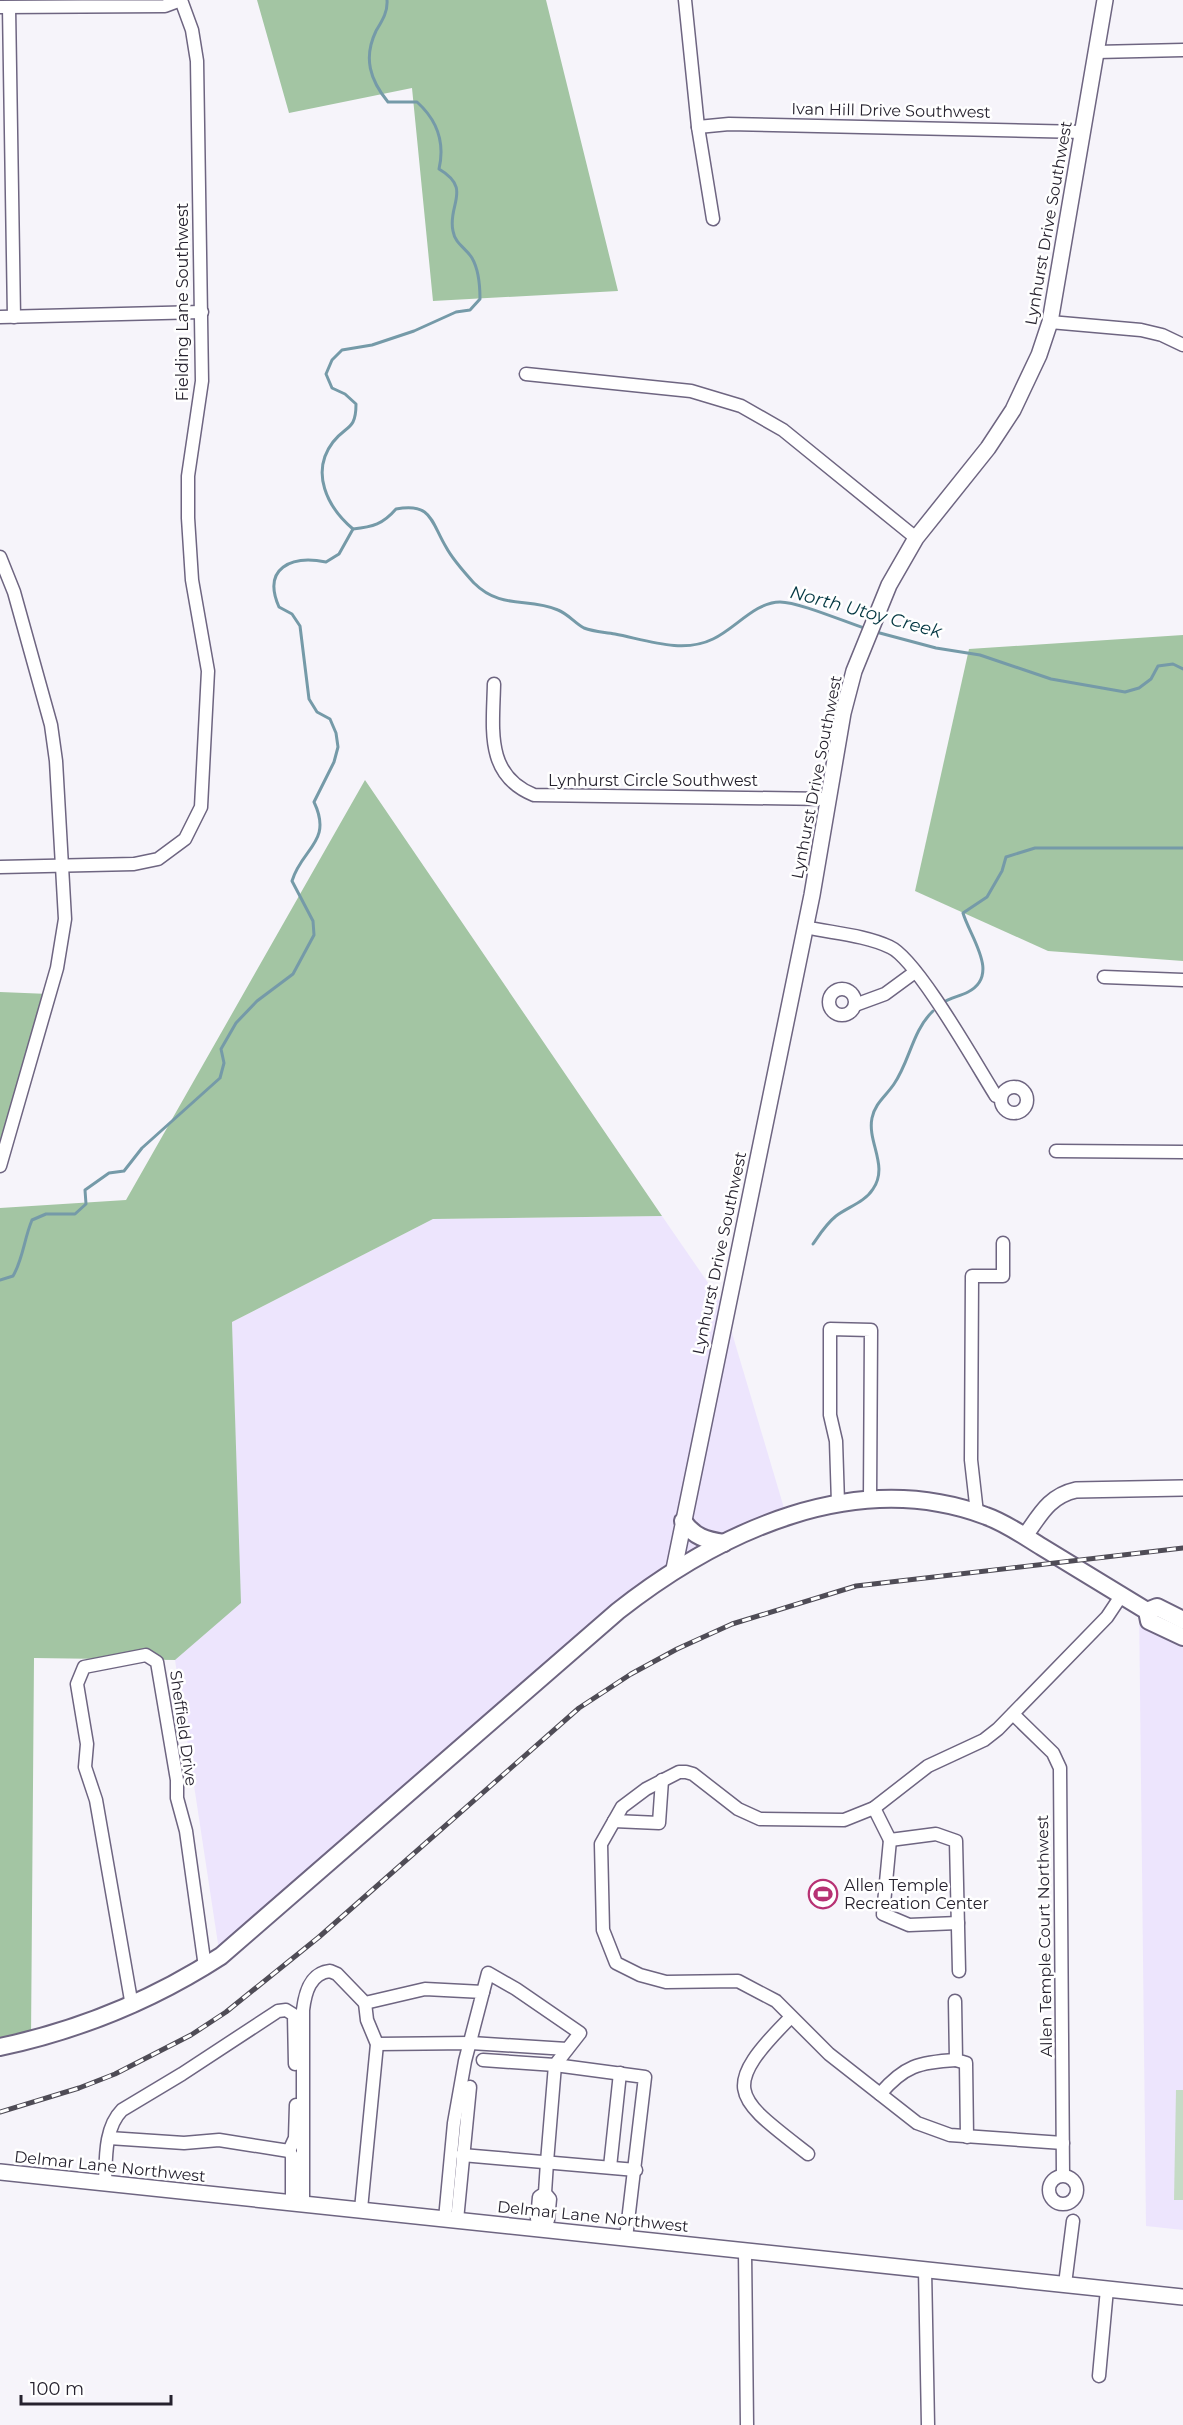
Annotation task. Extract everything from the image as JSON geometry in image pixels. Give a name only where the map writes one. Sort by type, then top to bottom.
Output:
[{"type":"main road","points":[[0,2047],[85,2025],[132,2006],[205,1967],[253,1931],[613,1615],[674,1569],[724,1543],[790,1515],[838,1503],[870,1499],[907,1499],[948,1505],[977,1513],[1025,1536],[1147,1611],[1149,1621],[1183,1637]]},
{"type":"main road","points":[[683,1521],[693,1533],[703,1539],[724,1543]]},
{"type":"main road","points":[[1147,1611],[1157,1607],[1183,1620]]},
{"type":"street","points":[[14,317],[5,7],[165,6],[181,0]]},
{"type":"street","name":"Fielding Lane Southwest","points":[[0,867],[134,864],[158,859],[185,839],[195,824],[201,807],[208,671],[192,580],[188,518],[188,476],[202,381],[197,62],[192,30],[181,0]]},
{"type":"street","points":[[685,0],[698,127],[713,219]]},
{"type":"street","name":"Lynhurst Drive Southwest","points":[[674,1569],[805,927],[843,713],[854,671],[889,585],[915,538],[988,448],[1013,410],[1035,364],[1050,322],[1105,0]]},
{"type":"street","points":[[1096,52],[1183,50]]},
{"type":"street","name":"Ivan Hill Drive Southwest","points":[[698,127],[729,124],[1083,132]]},
{"type":"street","points":[[0,317],[202,312]]},
{"type":"street","points":[[1050,322],[1141,330],[1162,335],[1183,345]]},
{"type":"street","points":[[526,374],[691,391],[741,406],[783,430],[915,538]]},
{"type":"street","points":[[0,557],[14,591],[51,725],[56,761],[65,919],[57,968],[0,1166]]},
{"type":"street","name":"Lynhurst Circle Southwest","points":[[494,684],[493,723],[498,763],[513,783],[534,795],[828,799]]},
{"type":"street","points":[[805,927],[891,947],[903,956],[996,1096],[1000,1098]]},
{"type":"street","points":[[855,1005],[885,994],[915,972]]},
{"type":"street","points":[[1104,977],[1183,980]]},
{"type":"street","points":[[1056,1151],[1183,1152]]},
{"type":"street","points":[[977,1513],[971,1460],[972,1276],[1003,1276],[1003,1243]]},
{"type":"street","points":[[838,1503],[836,1441],[830,1415],[830,1329],[871,1330],[870,1499]]},
{"type":"street","points":[[1025,1536],[1051,1499],[1064,1493],[1076,1490],[1183,1488]]},
{"type":"street","points":[[1063,2144],[950,2135],[917,2123],[829,2054],[776,2001],[738,1981],[666,1982],[640,1975],[616,1963],[603,1930],[601,1844],[622,1807],[645,1789],[679,1772],[693,1774],[738,1809],[760,1819],[844,1820],[874,1808],[928,1766],[984,1740],[1107,1617],[1121,1596]]},
{"type":"street","name":"Sheffield Drive","points":[[132,2006],[96,1800],[85,1767],[87,1744],[77,1684],[84,1667],[146,1655],[157,1662],[177,1780],[177,1798],[186,1831],[205,1967]]},
{"type":"street","name":"Allen Temple Court Northwest","points":[[1013,1713],[1053,1753],[1060,1768],[1063,2175]]},
{"type":"street","points":[[614,1821],[659,1823],[662,1780]]},
{"type":"street","points":[[874,1808],[890,1840],[883,1914],[909,1925],[958,1923]]},
{"type":"street","points":[[890,1840],[936,1834],[956,1841],[959,1971]]},
{"type":"street","points":[[298,2204],[304,1998],[316,1975],[330,1971],[337,1974],[365,2003],[367,2020],[377,2044],[361,2209]]},
{"type":"street","points":[[451,2220],[454,2123],[465,2061],[488,1974],[580,2033],[555,2065],[545,2193],[539,2197],[537,2219],[542,2229]]},
{"type":"street","points":[[365,2003],[426,1989],[483,1992]]},
{"type":"street","points":[[955,2001],[956,2060]]},
{"type":"street","points":[[105,2183],[109,2138],[115,2117],[122,2110],[278,2011],[286,2010],[294,2015],[297,2094],[295,2138],[290,2151],[298,2204]]},
{"type":"street","points":[[791,2017],[747,2068],[743,2083],[746,2099],[758,2115],[808,2154]]},
{"type":"street","points":[[377,2044],[471,2043],[567,2049]]},
{"type":"street","points":[[880,2094],[909,2067],[932,2061],[956,2060],[966,2063],[967,2137]]},
{"type":"street","points":[[483,2061],[555,2065],[645,2077],[636,2170],[626,2238]]},
{"type":"street","points":[[610,2167],[621,2073]]},
{"type":"street","points":[[451,2220],[470,2087]]},
{"type":"street","points":[[109,2138],[184,2143],[219,2140],[290,2151]]},
{"type":"street","points":[[462,2155],[636,2170]]},
{"type":"street","name":"Delmar Lane Northwest","points":[[0,2172],[1183,2296]]},
{"type":"street","points":[[1065,2284],[1073,2221]]},
{"type":"street","points":[[745,2250],[747,2425]]},
{"type":"street","points":[[925,2270],[928,2425]]},
{"type":"street","points":[[1099,2376],[1107,2289]]},
{"type":"shaded area","points":[[662,1216],[724,1306],[784,1508],[700,1554],[628,1600],[220,1957],[175,1660],[240,1603],[232,1322],[433,1219]]},
{"type":"shaded area","points":[[1139,1603],[1183,1625],[1183,2230],[1146,2226]]},
{"type":"green space","points":[[257,0],[546,0],[618,291],[433,301],[412,88],[289,113]]},
{"type":"green space","points":[[1183,635],[1183,961],[1048,951],[915,891],[969,649]]},
{"type":"green space","points":[[365,780],[662,1216],[433,1219],[232,1322],[241,1603],[175,1660],[34,1658],[31,2040],[0,2044],[0,1208],[126,1200]]},
{"type":"green space","points":[[0,992],[49,994],[0,1160]]},
{"type":"green space","points":[[1176,2090],[1183,2090],[1183,2200],[1174,2200]]},
{"type":"waterway","name":"North Utoy Creek","points":[[387,0],[386,12],[372,41],[370,68],[388,102],[417,102],[430,116],[438,132],[441,150],[439,169],[455,183],[457,191],[452,222],[454,235],[474,263],[479,278],[480,299],[470,310],[456,312],[414,331],[372,345],[342,350],[332,360],[326,374],[332,388],[345,394],[356,404],[356,413],[352,423],[333,442],[326,453],[323,465],[322,477],[325,488],[336,510],[353,529],[377,524],[396,509],[417,508],[424,511],[433,522],[455,561],[484,591],[505,600],[547,606],[565,614],[584,628],[592,630],[664,644],[689,645],[713,639],[762,606],[780,602],[810,609],[867,629]]},
{"type":"waterway","points":[[0,1280],[13,1276],[32,1220],[46,1214],[75,1214],[86,1204],[85,1190],[109,1173],[124,1171],[142,1148],[220,1078],[224,1063],[221,1049],[236,1023],[257,1001],[293,974],[314,935],[313,921],[292,881],[302,860],[318,836],[319,816],[314,802],[334,762],[338,747],[336,733],[330,719],[317,712],[309,699],[300,626],[292,614],[279,607],[274,583],[277,574],[291,563],[313,560],[326,562],[339,554],[353,529]]},
{"type":"waterway","name":"North Utoy Creek","points":[[876,632],[936,648],[980,655],[1051,679],[1125,692],[1139,688],[1151,679],[1158,666],[1173,664],[1183,669]]},
{"type":"waterway","points":[[942,1003],[968,992],[978,985],[982,976],[981,955],[963,913],[987,897],[1002,871],[1006,857],[1035,848],[1183,848]]},
{"type":"waterway","points":[[813,1244],[832,1219],[861,1201],[873,1189],[879,1172],[871,1127],[873,1113],[899,1075],[920,1028],[933,1011]]},
{"type":"railway","points":[[0,2112],[79,2088],[115,2074],[191,2035],[226,2012],[319,1937],[579,1708],[631,1674],[677,1649],[732,1624],[856,1586],[1183,1548]]},
{"type":"place","name":"Allen Temple Recreation Center","points":[[823,1894]]}]
